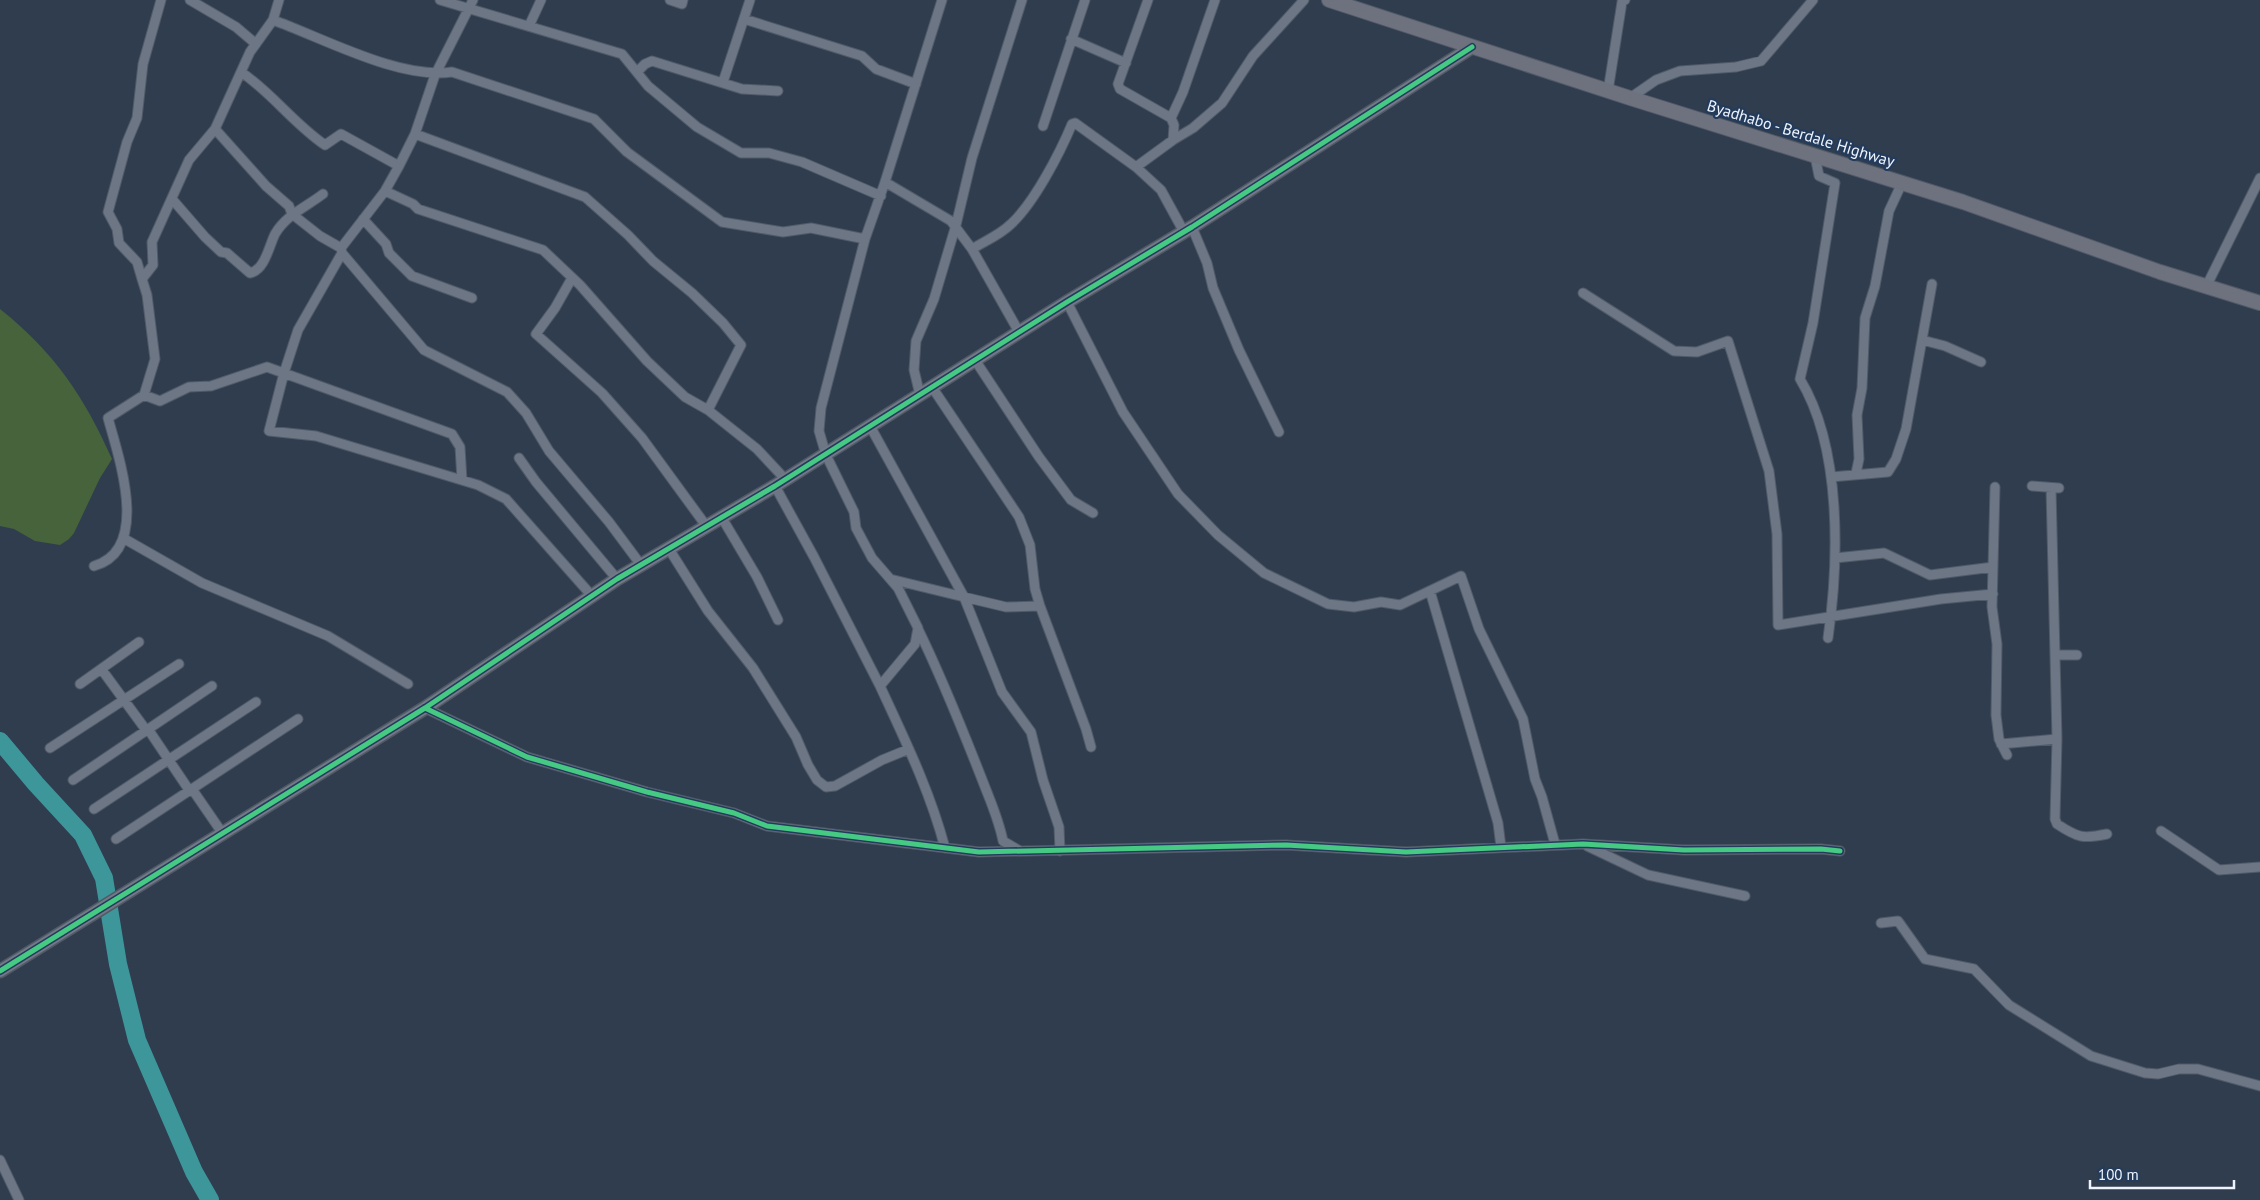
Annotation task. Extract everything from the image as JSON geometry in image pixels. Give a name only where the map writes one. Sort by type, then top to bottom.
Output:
[{"type":"main road","name":"Byadhabo - Berdale Highway","points":[[1330,0],[1608,91],[1902,183],[2260,303]]},
{"type":"street","points":[[94,566],[107,562],[114,557],[123,538],[128,507],[120,462],[108,418],[144,395],[155,359],[147,295],[142,279],[136,262],[119,243],[116,229],[108,212],[127,142],[137,118],[143,64],[161,0]]},
{"type":"street","points":[[190,0],[236,27],[256,44]]},
{"type":"street","points":[[142,279],[152,264],[152,242],[189,160],[215,129],[241,72],[256,44],[273,20],[279,0]]},
{"type":"street","points":[[440,0],[471,4],[529,26],[622,54],[648,86],[697,128],[741,153],[769,153],[802,162],[881,196]]},
{"type":"street","points":[[529,26],[541,0]]},
{"type":"street","points":[[670,0],[682,4],[683,0]]},
{"type":"street","points":[[723,82],[750,0]]},
{"type":"street","points":[[942,0],[881,196],[865,239],[821,408],[819,431],[826,455],[854,512],[856,528],[872,558],[898,588],[939,672],[1000,822],[1003,841],[1021,852]]},
{"type":"street","points":[[920,395],[914,370],[916,340],[934,299],[956,225],[972,158],[1022,0]]},
{"type":"street","points":[[1043,126],[1085,0]]},
{"type":"street","points":[[1148,0],[1118,84],[1120,89],[1171,118],[1174,125],[1173,140]]},
{"type":"street","points":[[1171,118],[1183,92],[1215,0]]},
{"type":"street","points":[[1136,167],[1193,128],[1222,103],[1253,56],[1304,0]]},
{"type":"street","points":[[1608,91],[1622,2],[1625,0]]},
{"type":"street","points":[[1630,98],[1656,80],[1680,72],[1736,67],[1761,61],[1813,0]]},
{"type":"street","points":[[471,4],[435,75],[415,134],[399,166],[384,191],[341,250],[298,330],[284,373],[269,431],[316,436],[478,485],[506,499],[592,596]]},
{"type":"street","points":[[744,19],[862,56],[876,69],[916,84]]},
{"type":"street","points":[[273,20],[359,54],[406,69],[435,75],[452,72],[594,119],[626,152],[722,222],[783,232],[811,228],[865,239]]},
{"type":"street","points":[[1071,39],[1126,63]]},
{"type":"street","points":[[0,971],[128,894],[425,708],[617,579],[781,483],[1067,302],[1188,230],[1472,47]]},
{"type":"street","points":[[636,72],[652,61],[742,89],[778,91]]},
{"type":"street","points":[[241,72],[270,94],[302,128],[325,145],[341,134],[399,166]]},
{"type":"street","points":[[972,249],[1000,234],[1012,223],[1060,153],[1072,124],[1075,123],[1103,141],[1161,190],[1188,230],[1206,263],[1213,288],[1238,350],[1279,432]]},
{"type":"street","points":[[215,129],[266,186],[290,206],[292,214],[341,250],[424,350],[508,392],[526,412],[548,451],[609,522],[641,565]]},
{"type":"street","points":[[415,134],[585,197],[628,235],[653,261],[692,293],[724,323],[741,345],[708,410]]},
{"type":"street","points":[[1815,156],[1819,176],[1835,183],[1813,323],[1800,379],[1810,394],[1828,460],[1835,508],[1835,558],[1828,638]]},
{"type":"street","points":[[2206,286],[2260,178]]},
{"type":"street","points":[[885,182],[956,225],[972,249],[1019,332]]},
{"type":"street","points":[[1856,473],[1859,459],[1857,415],[1862,388],[1865,318],[1875,286],[1889,211],[1902,183]]},
{"type":"street","points":[[384,191],[418,208],[543,250],[592,298],[647,360],[685,396],[708,410],[756,449],[781,483],[814,557],[880,686],[936,812],[945,848]]},
{"type":"street","points":[[172,199],[205,238],[250,273],[256,272],[260,267],[275,234],[292,214],[323,194]]},
{"type":"street","points":[[363,219],[386,244],[389,253],[412,276],[472,298]]},
{"type":"street","points":[[572,278],[555,308],[536,334],[602,392],[642,438],[706,527]]},
{"type":"street","points":[[1830,477],[1856,473],[1888,472],[1896,459],[1906,429],[1932,284]]},
{"type":"street","points":[[1583,293],[1674,351],[1697,352],[1728,340],[1768,471],[1777,534],[1778,625],[1941,599],[1993,594]]},
{"type":"street","points":[[1067,302],[1123,412],[1178,494],[1218,535],[1264,573],[1328,604],[1354,607],[1380,602],[1400,605],[1461,576],[1479,629],[1523,719],[1535,779],[1555,844]]},
{"type":"street","points":[[1922,340],[1945,346],[1981,362]]},
{"type":"street","points":[[975,360],[1039,457],[1071,500],[1094,513]]},
{"type":"street","points":[[144,395],[160,401],[189,387],[211,386],[267,367],[452,434],[460,447],[462,480]]},
{"type":"street","points":[[932,387],[1018,517],[1030,545],[1035,589],[1040,606],[1091,747]]},
{"type":"street","points":[[870,426],[964,597],[1002,692],[1031,732],[1043,780],[1059,827],[1060,851]]},
{"type":"street","points":[[519,458],[536,482],[617,579]]},
{"type":"street","points":[[2032,486],[2055,488],[2057,824],[2080,837],[2107,834]]},
{"type":"street","points":[[1995,487],[1992,607],[1997,644],[1996,715],[2001,744],[2007,755]]},
{"type":"street","points":[[722,518],[757,577],[778,620]]},
{"type":"street","points":[[123,538],[202,583],[328,636],[408,684]]},
{"type":"street","points":[[669,549],[708,611],[752,668],[796,737],[808,765],[817,780],[826,787],[835,786],[882,760],[909,749]]},
{"type":"street","points":[[1835,558],[1884,553],[1930,575],[1993,567]]},
{"type":"street","points":[[890,578],[1006,607],[1040,606]]},
{"type":"street","points":[[1430,591],[1498,823],[1501,847]]},
{"type":"street","points":[[880,686],[915,644],[918,628]]},
{"type":"street","points":[[80,684],[139,642]]},
{"type":"street","points":[[2055,655],[2077,655]]},
{"type":"street","points":[[50,748],[180,664]]},
{"type":"street","points":[[102,670],[223,834]]},
{"type":"street","points":[[73,780],[212,686]]},
{"type":"street","points":[[94,809],[256,702]]},
{"type":"street","points":[[425,708],[527,757],[647,792],[734,813],[767,826],[979,852],[1286,845],[1406,852],[1555,844],[1684,850],[1812,849],[1840,852]]},
{"type":"street","points":[[116,839],[298,718]]},
{"type":"street","points":[[2001,744],[2057,739]]},
{"type":"street","points":[[2161,831],[2219,870],[2260,867]]},
{"type":"street","points":[[1583,844],[1648,875],[1745,896]]},
{"type":"street","points":[[1880,923],[1898,921],[1925,959],[1974,970],[2009,1004],[2091,1056],[2145,1073],[2158,1074],[2179,1069],[2198,1069],[2260,1086]]},
{"type":"street","points":[[0,1160],[19,1200]]},
{"type":"green space","points":[[0,309],[36,342],[66,376],[90,415],[112,459],[100,478],[74,533],[60,545],[35,541],[14,529],[0,526]]},
{"type":"waterway","points":[[0,741],[83,835],[104,878],[118,964],[137,1040],[194,1172],[210,1200]]},
{"type":"cycle path","points":[[0,971],[425,708],[617,579],[775,486],[1067,302],[1192,227],[1472,47]]},
{"type":"cycle path","points":[[425,708],[527,757],[647,792],[734,813],[767,826],[979,852],[1286,845],[1406,852],[1583,844],[1684,850],[1821,849],[1840,851]]}]
